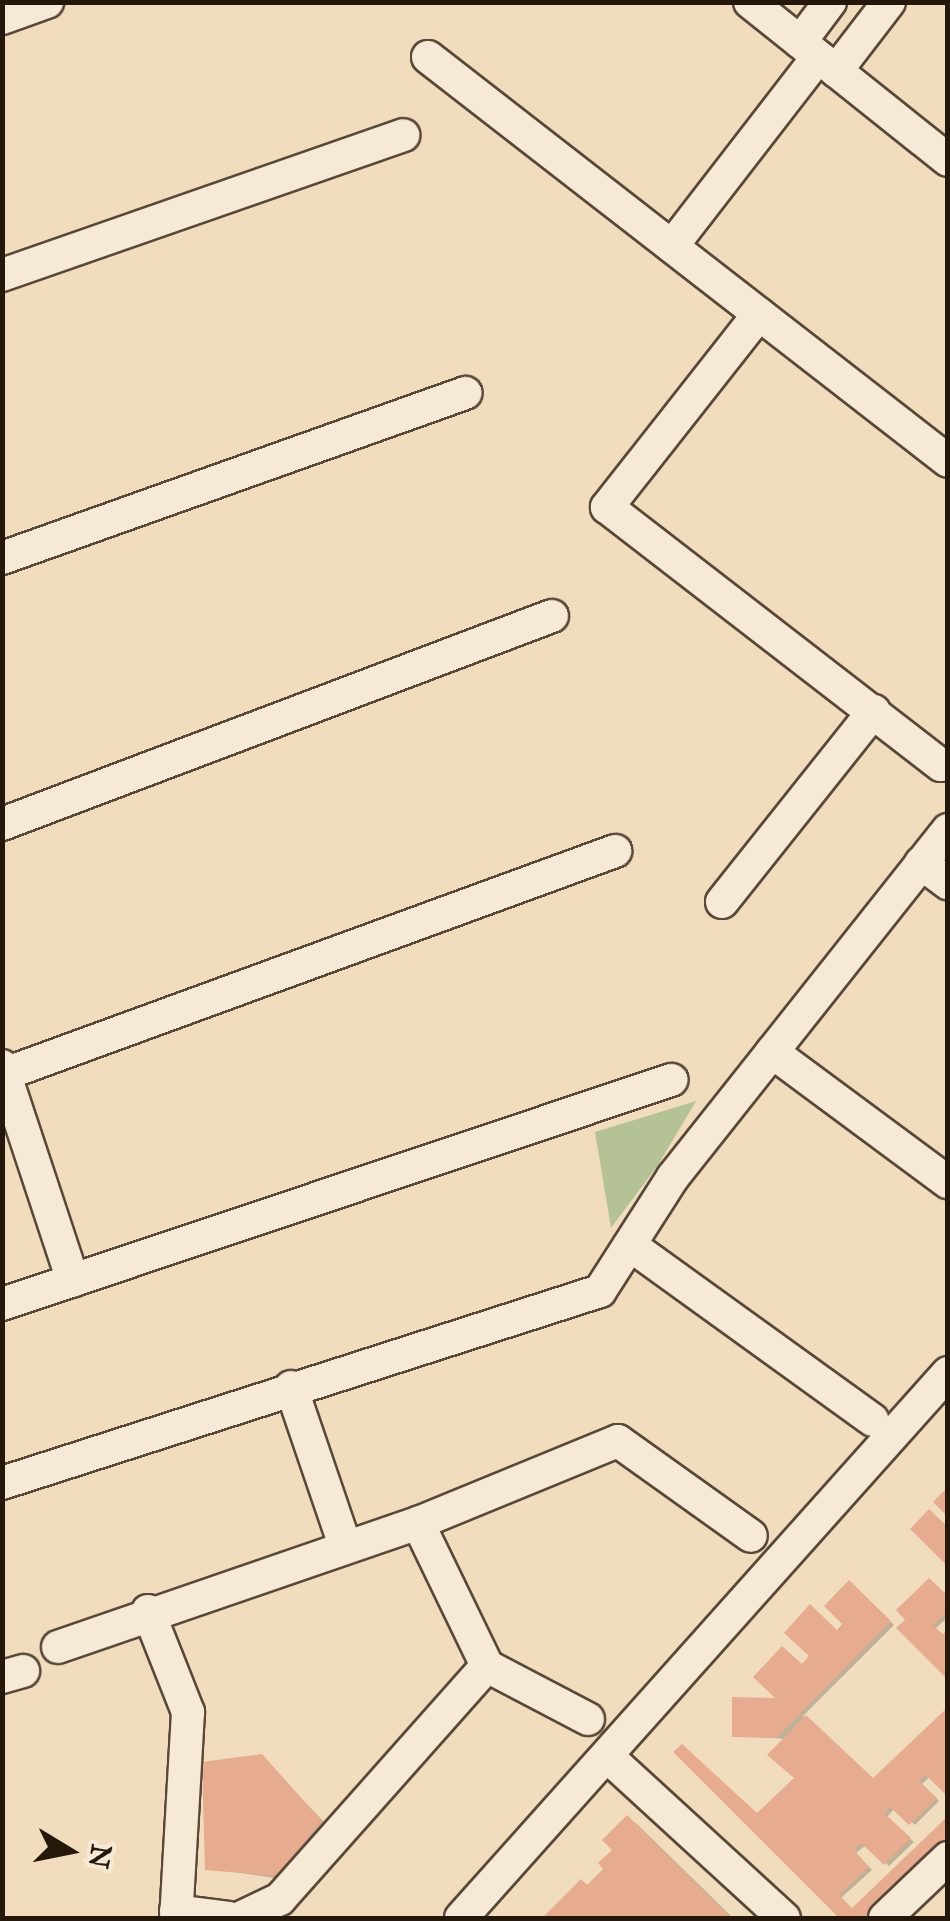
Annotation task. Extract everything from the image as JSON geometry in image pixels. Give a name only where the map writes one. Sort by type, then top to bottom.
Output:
[{"type":"street","points":[[2,18],[47,2]]},
{"type":"street","points":[[750,2],[948,160]]},
{"type":"street","points":[[818,56],[830,2]]},
{"type":"street","points":[[672,246],[818,56],[890,2]]},
{"type":"street","points":[[428,57],[948,460]]},
{"type":"street","points":[[2,275],[403,135]]},
{"type":"street","points":[[759,314],[607,508],[940,765]]},
{"type":"street","points":[[2,558],[466,392]]},
{"type":"street","points":[[2,824],[552,616]]},
{"type":"street","points":[[722,902],[874,711]]},
{"type":"street","points":[[2,1482],[600,1291],[630,1244],[772,1052],[948,830]]},
{"type":"street","points":[[74,1281],[3,1071],[615,851]]},
{"type":"street","points":[[921,863],[948,883]]},
{"type":"street","points":[[772,1052],[948,1182]]},
{"type":"street","points":[[2,1304],[671,1080]]},
{"type":"street","points":[[630,1244],[872,1420]]},
{"type":"street","points":[[461,1918],[948,1374]]},
{"type":"street","points":[[290,1387],[346,1546]]},
{"type":"street","points":[[58,1647],[148,1611],[418,1523],[618,1441],[751,1536]]},
{"type":"street","points":[[418,1523],[488,1666],[588,1719]]},
{"type":"street","points":[[148,1611],[188,1712],[176,1915],[229,1918]]},
{"type":"street","points":[[240,1918],[280,1899],[488,1666]]},
{"type":"street","points":[[607,1756],[784,1918]]},
{"type":"street","points":[[886,1918],[948,1858]]},
{"type":"green space","points":[[696,1101],[658,1165],[611,1228],[595,1132]]},
{"type":"building","points":[[948,1487],[948,1517],[933,1502]]},
{"type":"building","points":[[929,1509],[948,1527],[948,1567],[910,1529]]},
{"type":"building","points":[[929,1578],[948,1596],[948,1611],[933,1626],[943,1634],[948,1630],[948,1680],[896,1628],[905,1620],[896,1610]]},
{"type":"building","points":[[849,1580],[891,1621],[776,1738],[732,1737],[732,1697],[775,1698],[753,1677],[782,1646],[802,1664],[809,1656],[784,1633],[810,1604],[837,1630],[842,1624],[824,1606]]},
{"type":"building","points":[[948,1707],[948,1797],[926,1775],[919,1781],[937,1798],[909,1825],[890,1807],[884,1813],[911,1838],[884,1865],[861,1843],[854,1850],[869,1867],[839,1895],[852,1908],[948,1816],[948,1840],[868,1918],[839,1918],[673,1752],[682,1744],[757,1813],[794,1778],[767,1755],[806,1715],[873,1778]]},
{"type":"building","points":[[262,1754],[322,1821],[277,1876],[205,1870],[202,1762]]},
{"type":"building","points":[[627,1815],[731,1918],[542,1918],[581,1879],[587,1885],[603,1869],[598,1863],[612,1850],[602,1840]]}]
